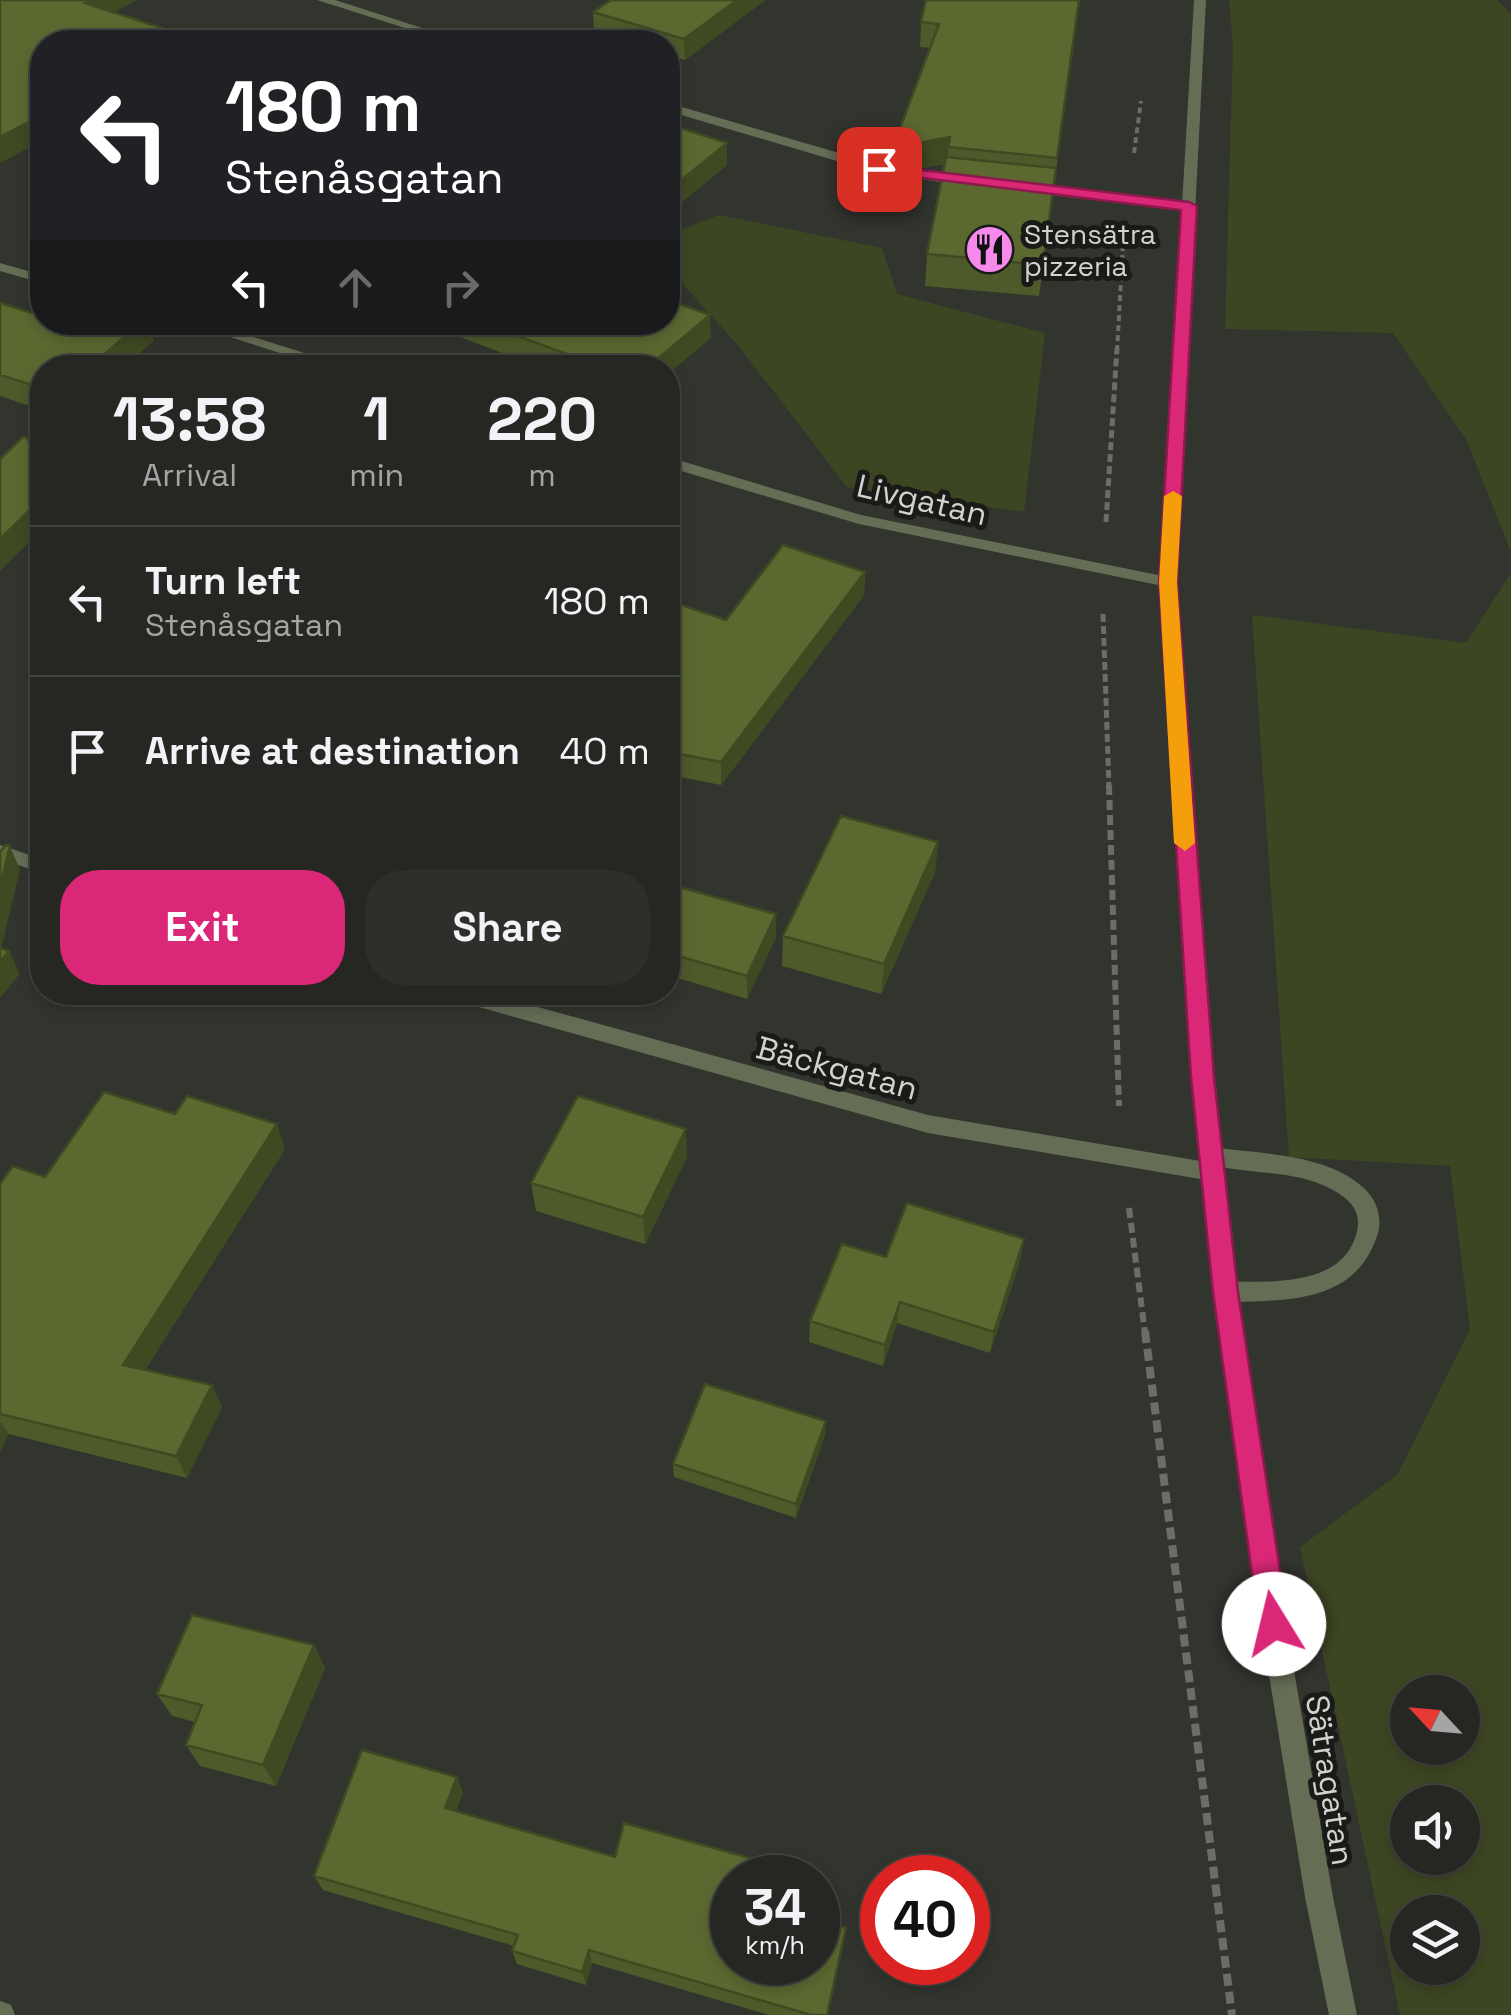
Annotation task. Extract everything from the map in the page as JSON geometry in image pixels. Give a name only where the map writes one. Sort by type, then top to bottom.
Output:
[{"type":"street","points":[[323,0],[421,30]]},
{"type":"street","name":"Sätragatan","points":[[1200,0],[1168,582],[1192,952],[1226,1292],[1254,1508],[1318,1896],[1343,2015]]},
{"type":"street","points":[[680,111],[879,169],[980,184]]},
{"type":"street","points":[[1017,188],[1189,206]]},
{"type":"street","points":[[0,267],[30,276]]},
{"type":"street","points":[[234,335],[300,355]]},
{"type":"street","name":"Livgatan","points":[[680,466],[859,518],[1168,582]]},
{"type":"street","points":[[0,852],[30,862]]},
{"type":"street","name":"Bäckgatan","points":[[501,1005],[928,1124],[1212,1164],[1312,1172],[1356,1193],[1368,1209],[1370,1226],[1358,1261],[1312,1288],[1226,1292]]},
{"type":"green space","points":[[1229,0],[1497,0],[1511,13],[1511,552],[1467,441],[1393,333],[1225,329],[1233,44]]},
{"type":"green space","points":[[719,215],[882,248],[897,294],[1045,333],[1024,512],[847,487],[737,344],[680,281],[680,230]]},
{"type":"green space","points":[[1511,573],[1511,2015],[1400,2015],[1394,1985],[1480,1985],[1480,1895],[1390,1895],[1390,1968],[1300,1547],[1398,1474],[1470,1329],[1450,1166],[1289,1157],[1252,615],[1466,643]]},
{"type":"building","points":[[0,0],[92,0],[85,3],[168,30],[30,30],[30,121],[0,137]]},
{"type":"building","points":[[611,0],[737,0],[684,39],[680,38],[680,30],[654,30],[593,12]]},
{"type":"building","points":[[926,0],[1079,0],[1057,158],[948,147],[950,137],[918,143],[896,139],[939,24],[921,22]]},
{"type":"building","points":[[680,128],[727,143],[680,181]]},
{"type":"building","points":[[946,157],[1056,168],[1043,265],[927,254]]},
{"type":"building","points":[[0,303],[30,312],[30,335],[126,335],[104,355],[30,355],[30,384],[0,375]]},
{"type":"building","points":[[680,304],[710,315],[662,355],[570,355],[515,335],[680,335]]},
{"type":"building","points":[[24,436],[30,442],[30,510],[0,539],[0,459]]},
{"type":"building","points":[[783,545],[865,572],[721,762],[680,754],[680,605],[726,620]]},
{"type":"building","points":[[841,816],[938,842],[884,964],[783,936]]},
{"type":"building","points":[[10,846],[0,887],[0,852]]},
{"type":"building","points":[[680,887],[776,914],[747,976],[680,956]]},
{"type":"building","points":[[0,948],[9,951],[0,962]]},
{"type":"building","points":[[104,1092],[175,1114],[187,1096],[277,1124],[123,1365],[212,1385],[176,1456],[0,1414],[0,1184],[13,1166],[45,1177]]},
{"type":"building","points":[[578,1096],[686,1129],[643,1217],[531,1183]]},
{"type":"building","points":[[907,1203],[1024,1239],[994,1332],[900,1302],[885,1345],[810,1321],[842,1244],[886,1257]]},
{"type":"building","points":[[705,1384],[826,1421],[796,1504],[673,1464]]},
{"type":"building","points":[[192,1615],[314,1645],[263,1765],[186,1745],[202,1705],[157,1694]]},
{"type":"building","points":[[362,1750],[457,1777],[445,1808],[615,1857],[624,1823],[739,1855],[710,1855],[710,1985],[834,1985],[827,2015],[811,2015],[589,1950],[582,1972],[512,1951],[518,1935],[314,1876]]},
{"type":"building","points":[[840,1926],[846,1928],[840,1955]]},
{"type":"slow traffic","points":[[1173,496],[1168,582],[1185,843]]},
{"type":"place","name":"Stensätra pizzeria","points":[[989,250]]},
{"type":"route","points":[[879,169],[925,178],[1189,206],[1168,582],[1202,1077],[1254,1508],[1274,1624]]}]
